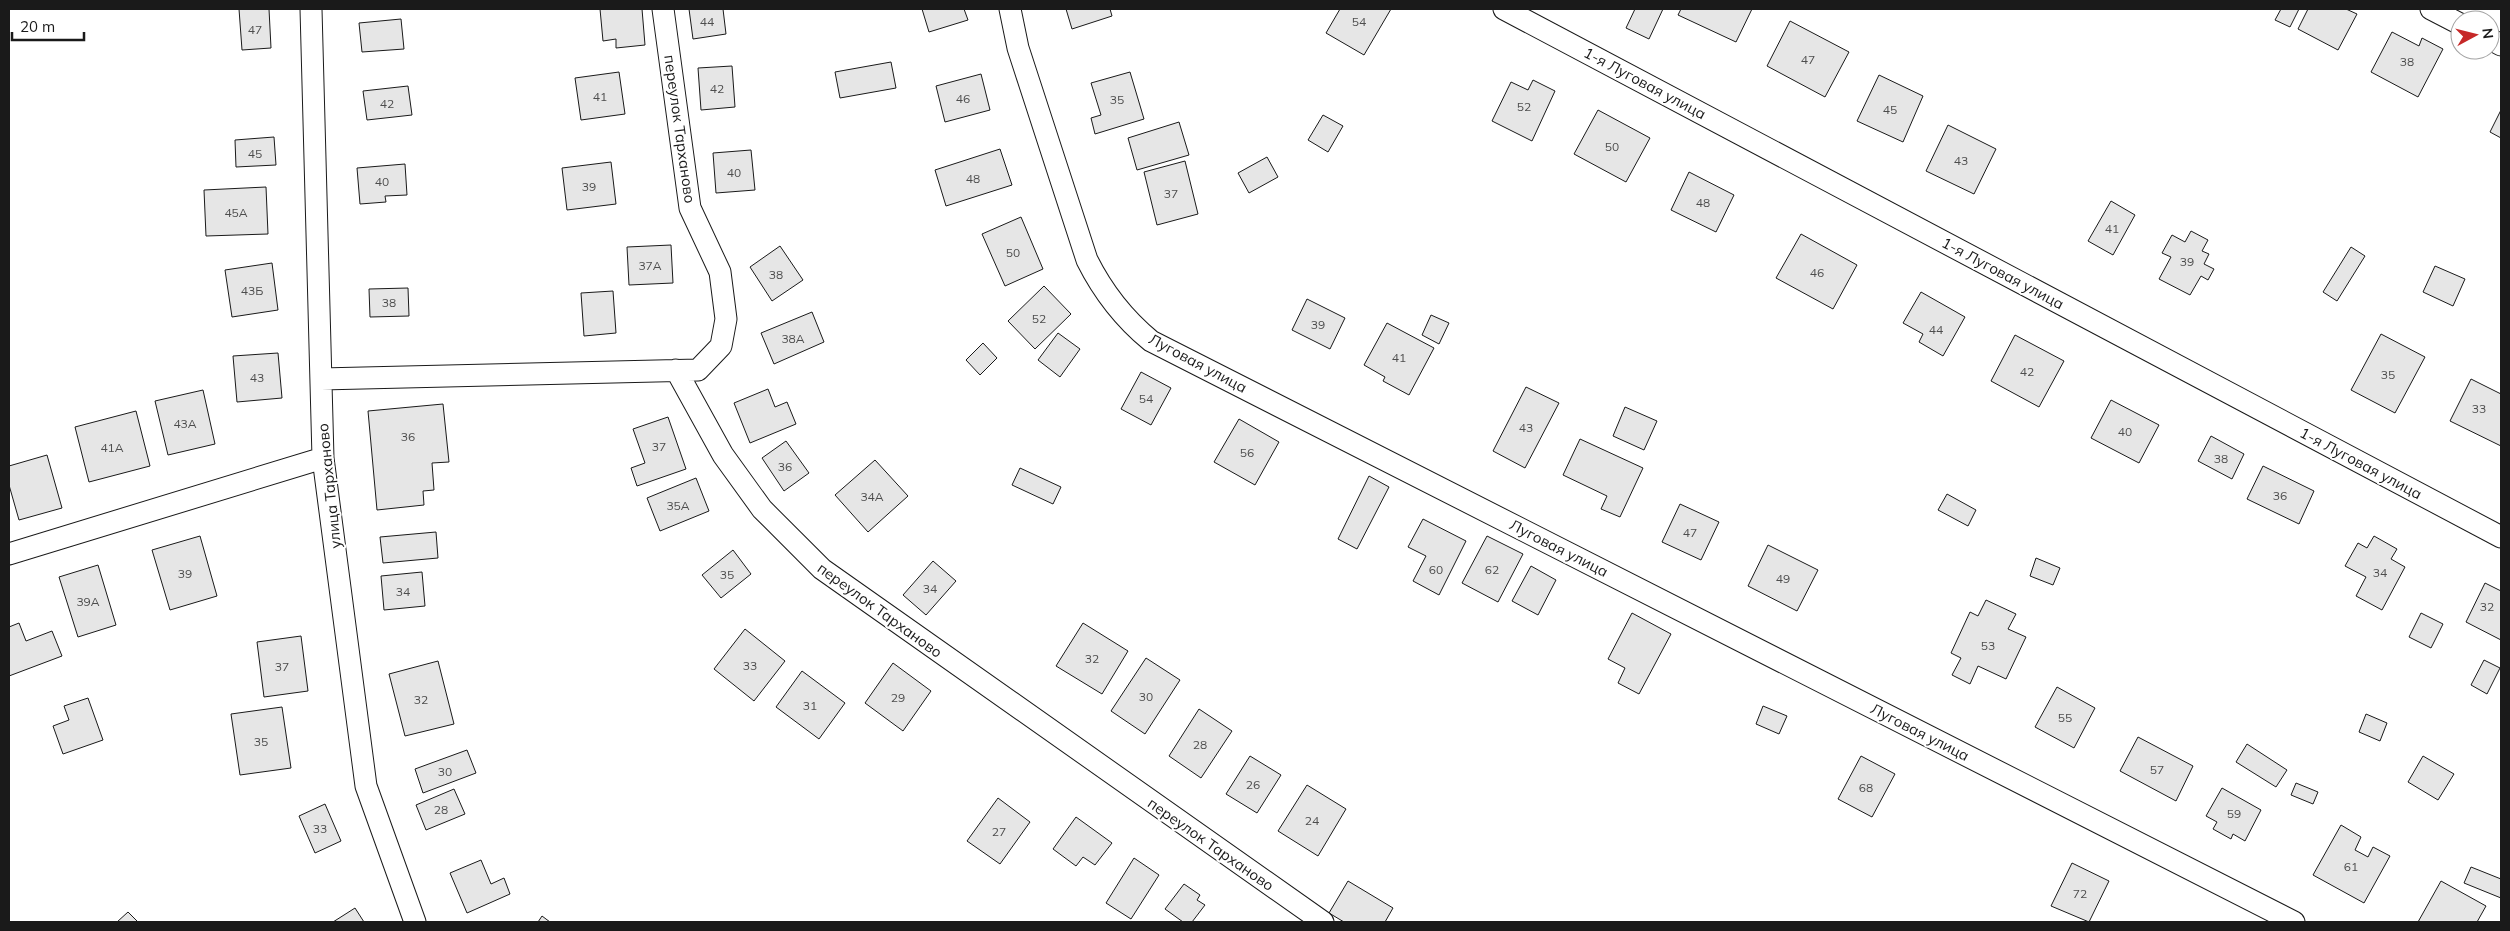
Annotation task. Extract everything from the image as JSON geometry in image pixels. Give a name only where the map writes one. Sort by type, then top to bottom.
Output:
[{"type":"street","name":"улица Тарханово","points":[[311,9],[323,458],[366,786],[415,922]]},
{"type":"street","name":"переулок Тарханово","points":[[663,9],[690,208],[720,272],[726,319],[721,346],[698,370],[676,370],[724,455],[762,509],[822,569],[1323,922]]},
{"type":"street","name":"Луговая улица","points":[[1010,9],[1018,48],[1086,260],[1099,285],[1130,324],[1151,340],[2294,922]]},
{"type":"street","name":"1-я Луговая улица","points":[[1504,9],[2501,537]]},
{"type":"street","points":[[2431,9],[2450,19]]},
{"type":"street","points":[[321,379],[676,370]]},
{"type":"street","points":[[9,554],[323,458]]},
{"type":"building","points":[[239,9],[269,9],[271,48],[242,50]]},
{"type":"building","points":[[600,9],[642,9],[645,45],[616,48],[616,39],[603,41]]},
{"type":"building","points":[[689,9],[723,9],[726,34],[693,39]]},
{"type":"building","points":[[922,9],[964,9],[968,20],[929,32]]},
{"type":"building","points":[[1066,9],[1110,9],[1112,16],[1072,29]]},
{"type":"building","points":[[1340,9],[1391,9],[1364,55],[1326,33]]},
{"type":"building","points":[[1635,9],[1663,9],[1649,39],[1626,28]]},
{"type":"building","points":[[1681,9],[1752,9],[1736,42],[1678,15]]},
{"type":"building","points":[[2281,9],[2299,9],[2290,27],[2275,20]]},
{"type":"building","points":[[2308,9],[2346,9],[2357,14],[2338,50],[2298,29]]},
{"type":"building","points":[[401,19],[404,49],[362,52],[359,23]]},
{"type":"building","points":[[1790,21],[1849,52],[1825,97],[1767,66]]},
{"type":"building","points":[[2392,32],[2419,46],[2422,38],[2443,49],[2418,97],[2371,72]]},
{"type":"building","points":[[891,62],[896,88],[840,98],[835,72]]},
{"type":"building","points":[[732,66],[735,107],[701,110],[698,68]]},
{"type":"building","points":[[619,72],[625,114],[581,120],[575,78]]},
{"type":"building","points":[[1130,72],[1144,119],[1095,134],[1091,118],[1101,115],[1091,83]]},
{"type":"building","points":[[981,74],[990,110],[945,122],[936,86]]},
{"type":"building","points":[[1879,75],[1923,96],[1903,142],[1857,121]]},
{"type":"building","points":[[1533,80],[1555,91],[1532,141],[1492,121],[1511,82],[1528,90]]},
{"type":"building","points":[[408,86],[412,115],[367,120],[363,91]]},
{"type":"building","points":[[1598,110],[1650,138],[1626,182],[1574,154]]},
{"type":"building","points":[[2501,110],[2501,138],[2490,132]]},
{"type":"building","points":[[1323,115],[1343,126],[1328,152],[1308,140]]},
{"type":"building","points":[[1179,122],[1189,155],[1137,170],[1128,138]]},
{"type":"building","points":[[1948,125],[1996,149],[1974,194],[1926,171]]},
{"type":"building","points":[[274,137],[276,165],[236,167],[235,140]]},
{"type":"building","points":[[1000,149],[1012,185],[946,206],[935,170]]},
{"type":"building","points":[[751,150],[755,190],[716,193],[713,153]]},
{"type":"building","points":[[1267,157],[1278,177],[1249,193],[1238,173]]},
{"type":"building","points":[[1185,161],[1198,214],[1157,225],[1144,172]]},
{"type":"building","points":[[611,162],[616,204],[567,210],[562,168]]},
{"type":"building","points":[[405,164],[407,195],[385,196],[386,202],[360,204],[357,168]]},
{"type":"building","points":[[1689,172],[1734,195],[1716,232],[1671,210]]},
{"type":"building","points":[[266,187],[268,234],[206,236],[204,190]]},
{"type":"building","points":[[2111,201],[2135,215],[2113,255],[2088,241]]},
{"type":"building","points":[[1021,217],[1043,269],[1005,286],[982,234]]},
{"type":"building","points":[[2191,231],[2208,240],[2202,251],[2209,254],[2204,264],[2214,269],[2208,280],[2201,276],[2190,295],[2159,279],[2171,257],[2162,253],[2172,235],[2185,242]]},
{"type":"building","points":[[1801,234],[1857,265],[1833,309],[1776,278]]},
{"type":"building","points":[[671,245],[673,283],[629,285],[627,247]]},
{"type":"building","points":[[780,246],[803,280],[772,301],[750,267]]},
{"type":"building","points":[[2351,247],[2365,256],[2337,301],[2323,292]]},
{"type":"building","points":[[272,263],[278,310],[232,317],[225,270]]},
{"type":"building","points":[[2435,266],[2465,279],[2453,306],[2423,292]]},
{"type":"building","points":[[1044,286],[1071,314],[1035,349],[1008,321]]},
{"type":"building","points":[[408,288],[409,316],[370,317],[369,289]]},
{"type":"building","points":[[613,291],[616,333],[584,336],[581,293]]},
{"type":"building","points":[[1921,292],[1965,317],[1943,356],[1919,342],[1923,334],[1903,323]]},
{"type":"building","points":[[1307,299],[1345,318],[1330,349],[1292,330]]},
{"type":"building","points":[[812,312],[824,342],[774,364],[761,333]]},
{"type":"building","points":[[1431,315],[1449,323],[1439,344],[1422,335]]},
{"type":"building","points":[[1387,323],[1434,348],[1409,395],[1383,381],[1385,377],[1364,365]]},
{"type":"building","points":[[1058,333],[1080,349],[1060,377],[1038,360]]},
{"type":"building","points":[[2381,334],[2425,357],[2395,413],[2351,390]]},
{"type":"building","points":[[2015,335],[2064,361],[2039,407],[1991,381]]},
{"type":"building","points":[[983,343],[997,358],[980,375],[966,360]]},
{"type":"building","points":[[278,353],[282,398],[237,402],[233,356]]},
{"type":"building","points":[[1141,372],[1171,388],[1151,425],[1121,409]]},
{"type":"building","points":[[2471,379],[2501,394],[2501,446],[2450,421]]},
{"type":"building","points":[[1526,387],[1559,403],[1525,468],[1493,451]]},
{"type":"building","points":[[768,389],[775,407],[787,402],[796,424],[750,443],[734,403]]},
{"type":"building","points":[[203,390],[215,444],[168,455],[155,401]]},
{"type":"building","points":[[2111,400],[2159,425],[2139,463],[2091,438]]},
{"type":"building","points":[[443,404],[449,462],[432,463],[434,490],[423,491],[424,505],[377,510],[368,411]]},
{"type":"building","points":[[1625,407],[1657,421],[1644,450],[1613,436]]},
{"type":"building","points":[[136,411],[150,466],[89,482],[75,427]]},
{"type":"building","points":[[668,417],[686,469],[637,486],[631,468],[645,463],[633,429]]},
{"type":"building","points":[[1239,419],[1279,442],[1255,485],[1214,462]]},
{"type":"building","points":[[2211,436],[2244,454],[2232,479],[2198,461]]},
{"type":"building","points":[[1580,439],[1643,468],[1620,517],[1601,509],[1607,496],[1563,475]]},
{"type":"building","points":[[786,441],[809,473],[784,491],[762,458]]},
{"type":"building","points":[[47,455],[62,508],[19,520],[9,485],[9,466]]},
{"type":"building","points":[[875,460],[908,496],[868,532],[835,495]]},
{"type":"building","points":[[2263,466],[2314,491],[2299,524],[2247,499]]},
{"type":"building","points":[[1020,468],[1061,487],[1053,504],[1012,485]]},
{"type":"building","points":[[1369,476],[1389,487],[1357,549],[1338,539]]},
{"type":"building","points":[[696,478],[709,511],[660,531],[647,498]]},
{"type":"building","points":[[1947,494],[1976,510],[1968,526],[1938,510]]},
{"type":"building","points":[[1680,504],[1719,522],[1701,560],[1662,542]]},
{"type":"building","points":[[1423,519],[1466,541],[1439,595],[1413,581],[1426,556],[1408,547]]},
{"type":"building","points":[[436,532],[438,558],[383,563],[380,537]]},
{"type":"building","points":[[200,536],[217,596],[170,610],[152,550]]},
{"type":"building","points":[[1487,536],[1523,554],[1498,602],[1462,583]]},
{"type":"building","points":[[2374,536],[2397,549],[2391,559],[2405,567],[2382,610],[2356,596],[2366,577],[2345,566],[2358,543],[2367,548]]},
{"type":"building","points":[[1768,545],[1818,570],[1797,611],[1748,586]]},
{"type":"building","points":[[733,550],[751,574],[721,598],[702,575]]},
{"type":"building","points":[[2036,558],[2060,568],[2053,585],[2030,576]]},
{"type":"building","points":[[933,561],[956,581],[926,615],[903,595]]},
{"type":"building","points":[[98,565],[116,625],[78,637],[59,577]]},
{"type":"building","points":[[1531,566],[1556,580],[1538,615],[1512,601]]},
{"type":"building","points":[[422,572],[425,606],[384,610],[381,576]]},
{"type":"building","points":[[2485,583],[2501,591],[2501,640],[2466,622]]},
{"type":"building","points":[[1986,600],[2016,614],[2008,629],[2026,637],[2006,679],[1978,666],[1970,684],[1952,675],[1961,658],[1951,653],[1970,612],[1978,616]]},
{"type":"building","points":[[1632,613],[1671,634],[1639,694],[1618,683],[1625,668],[1608,659]]},
{"type":"building","points":[[2421,613],[2443,624],[2431,648],[2409,637]]},
{"type":"building","points":[[19,623],[26,641],[52,631],[62,656],[9,676],[9,627]]},
{"type":"building","points":[[1083,623],[1128,651],[1102,694],[1056,666]]},
{"type":"building","points":[[745,629],[785,661],[754,701],[714,669]]},
{"type":"building","points":[[301,636],[308,691],[264,697],[257,642]]},
{"type":"building","points":[[1146,658],[1180,680],[1145,734],[1111,711]]},
{"type":"building","points":[[2484,660],[2500,668],[2487,694],[2471,685]]},
{"type":"building","points":[[438,661],[454,724],[405,736],[389,674]]},
{"type":"building","points":[[893,663],[931,691],[903,731],[865,703]]},
{"type":"building","points":[[802,671],[845,703],[819,739],[776,707]]},
{"type":"building","points":[[2057,687],[2095,708],[2074,748],[2035,727]]},
{"type":"building","points":[[88,698],[103,740],[63,754],[53,726],[69,720],[64,706]]},
{"type":"building","points":[[1763,706],[1787,716],[1779,734],[1756,724]]},
{"type":"building","points":[[282,707],[291,768],[240,775],[231,714]]},
{"type":"building","points":[[1199,709],[1232,731],[1201,778],[1169,756]]},
{"type":"building","points":[[2366,714],[2387,723],[2380,741],[2359,732]]},
{"type":"building","points":[[2138,737],[2193,766],[2176,801],[2120,771]]},
{"type":"building","points":[[2247,744],[2287,770],[2276,787],[2236,762]]},
{"type":"building","points":[[467,750],[476,773],[423,793],[415,769]]},
{"type":"building","points":[[1250,756],[1281,775],[1257,813],[1226,794]]},
{"type":"building","points":[[1861,756],[1895,774],[1872,817],[1838,799]]},
{"type":"building","points":[[2423,756],[2454,774],[2438,800],[2408,782]]},
{"type":"building","points":[[2296,783],[2318,792],[2313,804],[2291,795]]},
{"type":"building","points":[[1307,785],[1346,809],[1318,856],[1278,831]]},
{"type":"building","points":[[2222,788],[2261,810],[2245,841],[2233,834],[2231,839],[2213,829],[2217,822],[2206,816]]},
{"type":"building","points":[[454,789],[465,814],[426,830],[416,805]]},
{"type":"building","points":[[998,798],[1030,822],[1000,864],[967,841]]},
{"type":"building","points":[[325,804],[341,841],[315,853],[299,816]]},
{"type":"building","points":[[1076,817],[1112,843],[1095,865],[1083,857],[1076,866],[1053,849]]},
{"type":"building","points":[[2341,825],[2361,837],[2355,850],[2368,857],[2373,847],[2390,856],[2364,903],[2313,875]]},
{"type":"building","points":[[1134,858],[1159,875],[1131,919],[1106,903]]},
{"type":"building","points":[[481,860],[491,884],[504,878],[510,894],[467,913],[450,873]]},
{"type":"building","points":[[2072,863],[2109,881],[2089,922],[2051,906]]},
{"type":"building","points":[[2471,867],[2501,879],[2501,898],[2464,883]]},
{"type":"building","points":[[1348,881],[1393,908],[1385,922],[1344,922],[1329,913]]},
{"type":"building","points":[[2441,881],[2486,906],[2477,922],[2418,922]]},
{"type":"building","points":[[1184,884],[1200,895],[1197,900],[1205,905],[1192,922],[1183,922],[1165,909]]},
{"type":"building","points":[[355,908],[364,922],[333,922]]},
{"type":"building","points":[[128,912],[138,922],[117,922]]},
{"type":"building","points":[[542,916],[550,922],[538,922]]}]
